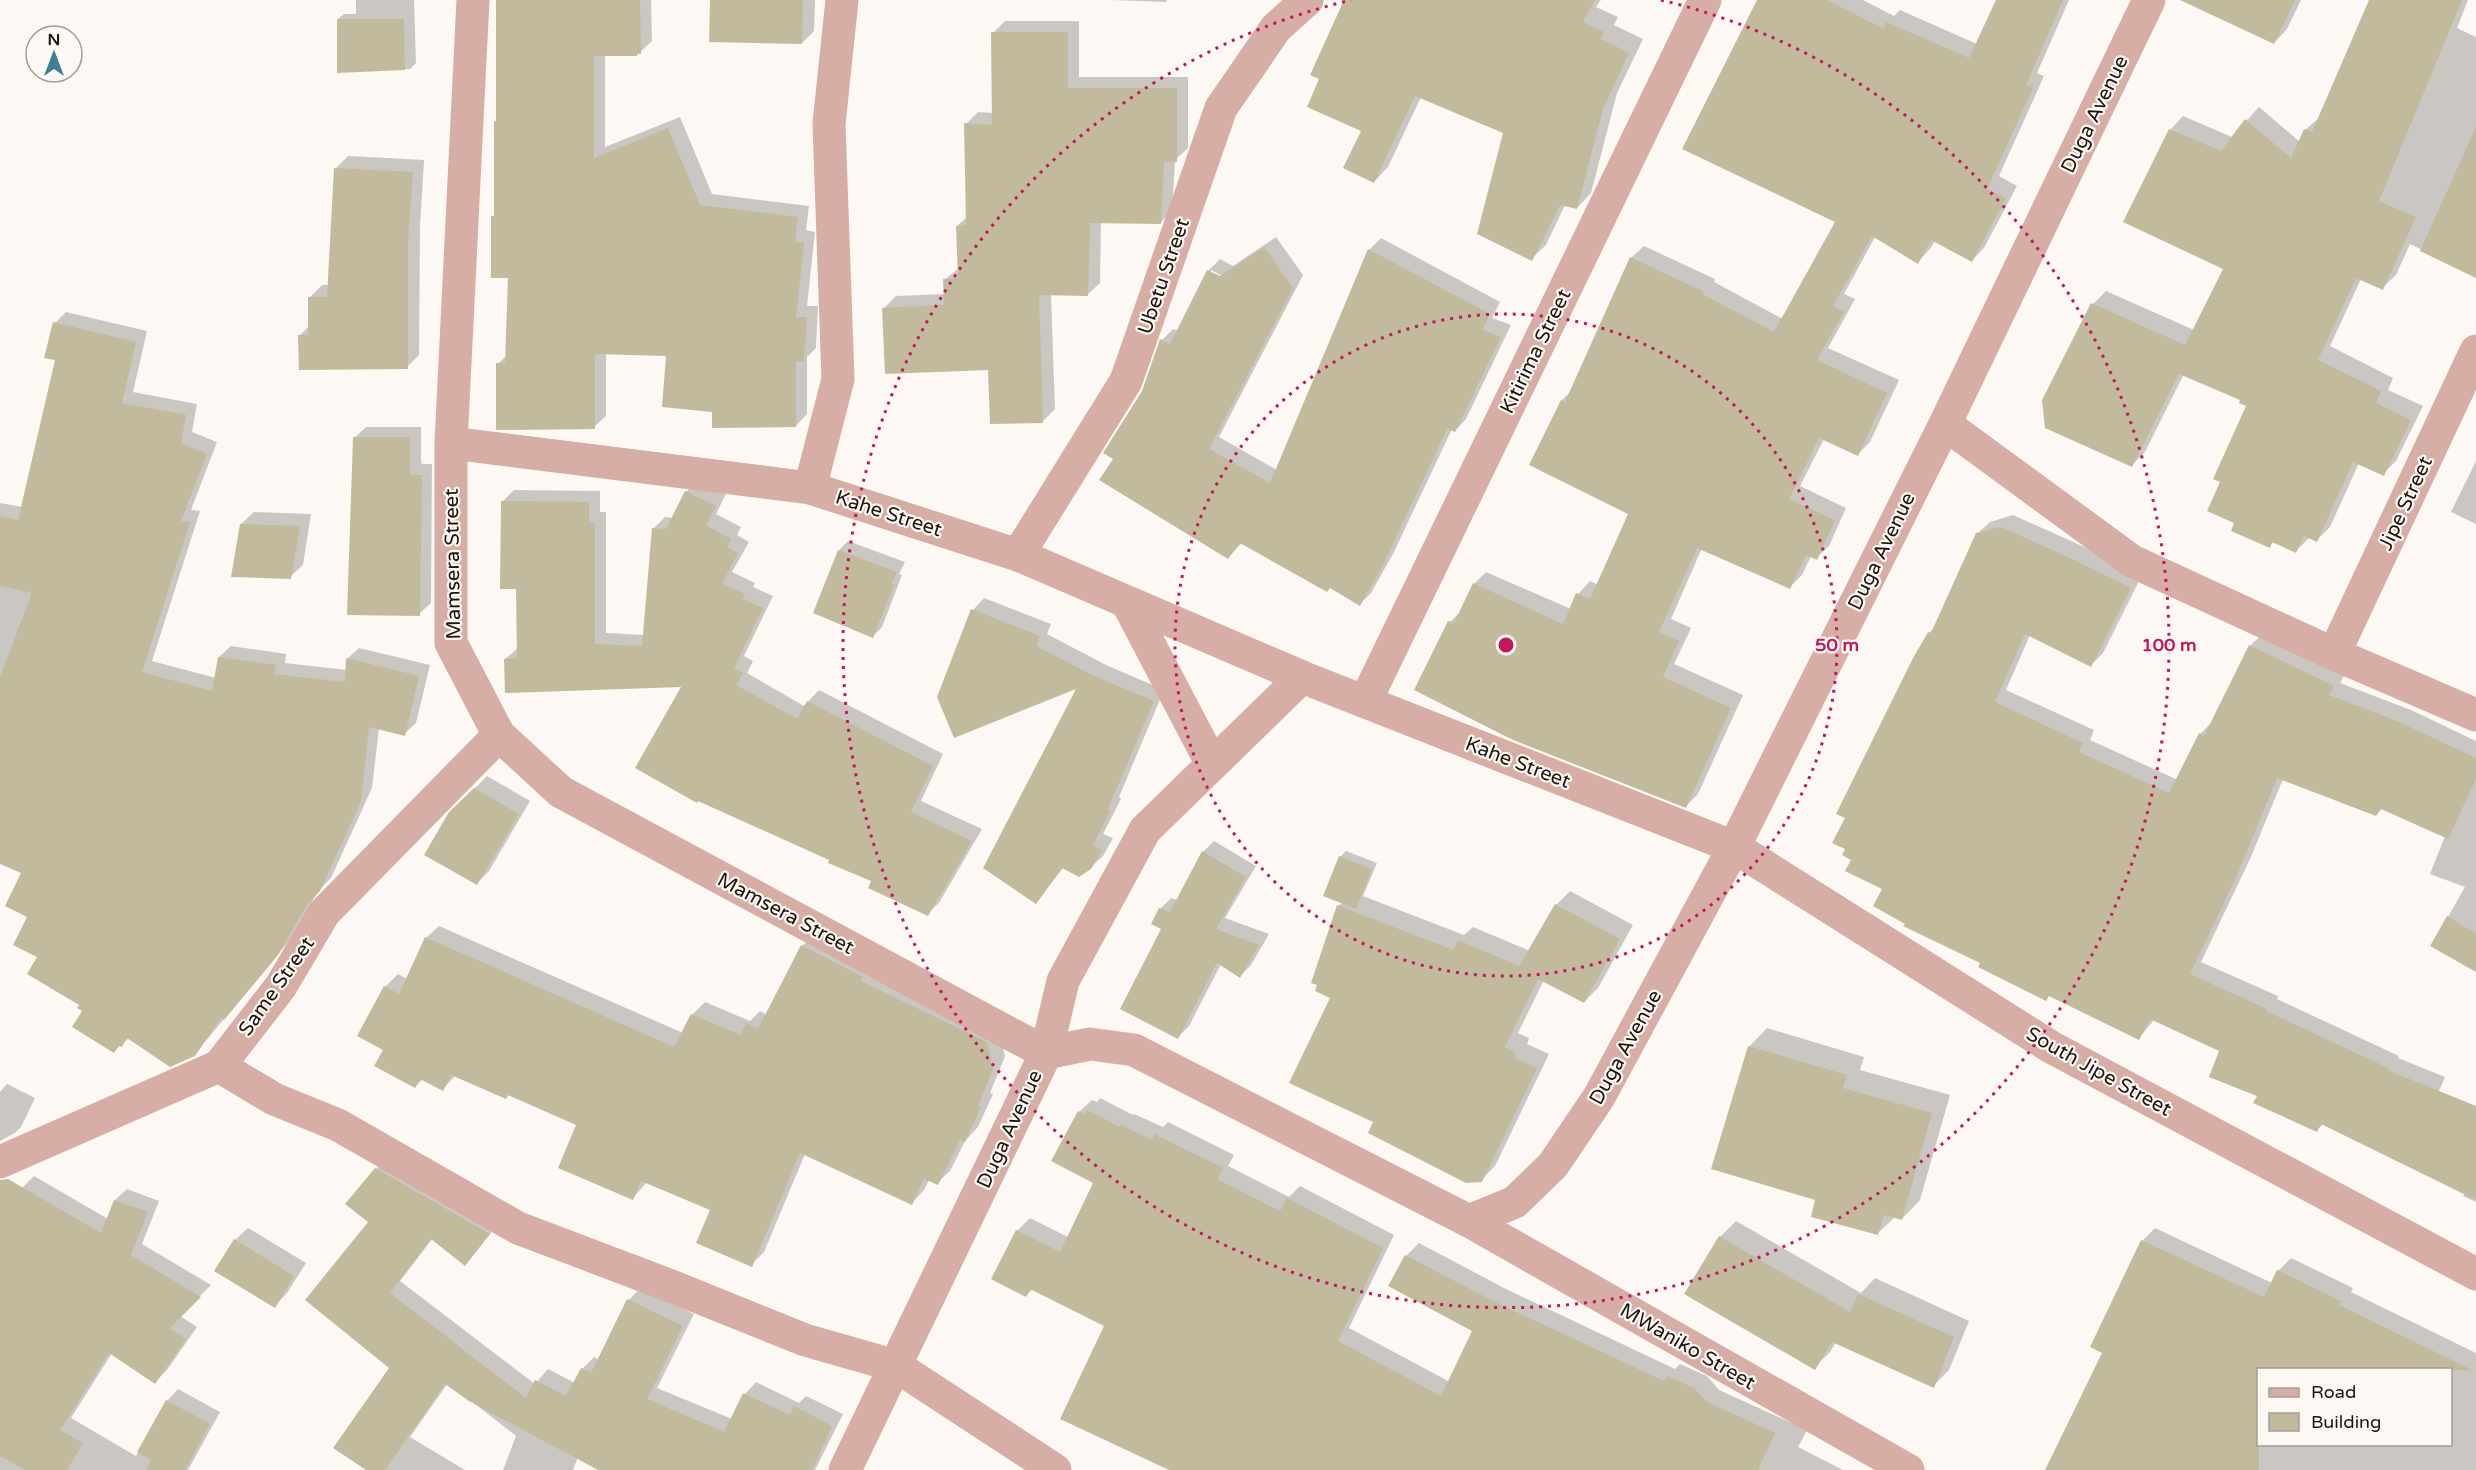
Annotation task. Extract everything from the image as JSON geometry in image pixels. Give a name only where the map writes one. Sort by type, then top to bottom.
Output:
[{"type":"street","name":"Mamsera Street","points":[[473,0],[451,442],[451,644],[499,735],[561,792],[1046,1053]]},
{"type":"street","points":[[810,488],[838,379],[830,124],[842,0]]},
{"type":"street","name":"Ubetu Street","points":[[1018,555],[1126,381],[1221,108],[1276,28],[1307,0]]},
{"type":"street","name":"Duga Avenue","points":[[845,1470],[1046,1053],[1090,1044],[1134,1050],[1469,1221],[1515,1202],[1553,1166],[1599,1096],[1734,846],[1945,424],[2149,0]]},
{"type":"street","name":"Kitirima Street","points":[[1365,702],[1701,1]]},
{"type":"street","name":"Jipe Street","points":[[2334,654],[2476,351]]},
{"type":"street","points":[[1945,424],[2132,561],[2334,654],[2476,715]]},
{"type":"street","name":"Kahe Street","points":[[451,442],[810,488],[1018,555],[1302,677],[1734,846]]},
{"type":"street","points":[[1127,602],[1212,764]]},
{"type":"street","points":[[1046,1053],[1063,981],[1145,830],[1302,677]]},
{"type":"street","name":"Same Street","points":[[0,1162],[219,1066],[281,986],[324,913],[499,735]]},
{"type":"street","name":"South Jipe Street","points":[[1734,846],[2051,1047],[2476,1274]]},
{"type":"street","points":[[219,1066],[274,1100],[338,1125],[518,1228],[805,1340],[896,1366],[1055,1470]]},
{"type":"street","name":"MWaniko Street","points":[[1469,1221],[1908,1470]]},
{"type":"building","points":[[496,0],[640,0],[641,54],[637,56],[594,56],[594,158],[668,128],[700,205],[798,217],[795,242],[804,243],[796,317],[807,317],[804,361],[796,361],[796,427],[712,428],[712,412],[662,407],[666,356],[595,354],[595,429],[496,430],[496,363],[505,363],[508,278],[491,278],[491,216],[494,216],[494,121],[496,121]]},
{"type":"building","points":[[710,0],[803,0],[802,44],[709,42]]},
{"type":"building","points":[[1344,0],[1595,0],[1583,22],[1604,32],[1601,39],[1629,53],[1603,109],[1577,209],[1560,205],[1532,261],[1477,234],[1503,133],[1415,96],[1374,183],[1343,168],[1361,131],[1307,107],[1319,79],[1310,75]]},
{"type":"building","points":[[1757,0],[1827,0],[1884,29],[1886,22],[1969,58],[1996,0],[2063,0],[2026,85],[2033,88],[1987,189],[2006,198],[1972,262],[1931,240],[1918,264],[1872,236],[1833,306],[1844,312],[1817,360],[1887,393],[1858,456],[1819,438],[1789,499],[1835,520],[1817,560],[1806,555],[1790,589],[1697,548],[1659,632],[1679,641],[1663,677],[1731,708],[1686,808],[1513,740],[1414,690],[1448,621],[1454,623],[1473,583],[1563,624],[1576,593],[1590,599],[1628,514],[1529,465],[1561,400],[1565,402],[1630,257],[1704,292],[1702,294],[1774,332],[1835,222],[1682,149]]},
{"type":"building","points":[[2180,0],[2295,0],[2274,44]]},
{"type":"building","points":[[2369,0],[2462,0],[2379,201],[2416,217],[2383,290],[2356,278],[2318,360],[2381,391],[2376,403],[2411,420],[2384,476],[2353,462],[2317,542],[2304,536],[2296,553],[2272,542],[2270,548],[2231,531],[2234,523],[2207,511],[2220,482],[2213,479],[2246,406],[2239,403],[2240,400],[2179,374],[2132,467],[2045,428],[2042,400],[2091,303],[2185,345],[2223,269],[2123,222],[2169,129],[2221,151],[2245,119],[2291,158],[2304,129],[2312,132]]},
{"type":"building","points":[[337,19],[404,19],[405,70],[337,73]]},
{"type":"building","points":[[991,32],[1068,32],[1068,88],[1177,88],[1177,162],[1164,162],[1161,224],[1090,223],[1088,296],[1039,295],[1043,423],[990,424],[988,370],[885,374],[882,308],[944,305],[943,279],[958,278],[956,226],[966,225],[964,123],[992,125]]},
{"type":"building","points":[[2476,127],[2476,278],[2420,251]]},
{"type":"building","points":[[334,168],[413,172],[408,240],[408,369],[299,370],[298,335],[308,335],[308,297],[327,297]]},
{"type":"building","points":[[1264,247],[1293,288],[1209,449],[1270,483],[1368,249],[1490,314],[1482,330],[1501,337],[1455,432],[1447,429],[1382,567],[1360,606],[1330,588],[1327,592],[1240,543],[1228,559],[1099,480],[1113,459],[1103,453],[1142,391],[1160,339],[1170,344],[1207,270],[1220,276]]},
{"type":"building","points":[[53,322],[136,342],[122,403],[186,415],[181,443],[207,454],[181,521],[190,522],[142,672],[212,691],[218,657],[276,665],[274,674],[345,682],[346,658],[419,676],[405,736],[369,727],[361,801],[320,891],[308,903],[278,955],[224,1020],[221,1018],[195,1056],[170,1067],[127,1038],[122,1047],[119,1046],[114,1053],[72,1027],[82,1011],[77,1008],[79,1005],[27,974],[37,957],[13,945],[27,917],[5,906],[21,873],[0,864],[0,677],[32,593],[0,586],[0,516],[18,520],[55,360],[44,358]]},
{"type":"building","points":[[353,437],[410,437],[410,473],[411,475],[422,475],[420,616],[347,615]]},
{"type":"building","points":[[685,491],[716,506],[706,525],[731,539],[727,547],[738,553],[722,584],[745,594],[743,599],[763,608],[734,668],[743,673],[736,685],[797,719],[807,701],[933,766],[911,812],[972,841],[928,916],[868,888],[871,881],[698,801],[697,803],[635,768],[681,687],[505,693],[504,659],[517,658],[516,589],[500,589],[501,501],[589,502],[589,523],[595,523],[595,644],[642,646],[652,528],[666,529]]},
{"type":"building","points":[[240,524],[300,526],[291,579],[231,577]]},
{"type":"building","points":[[2001,527],[2131,588],[2091,667],[2025,634],[1995,702],[2083,743],[2079,752],[2169,793],[2199,733],[2204,736],[2249,645],[2334,686],[2329,695],[2399,722],[2476,758],[2476,779],[2448,839],[2381,809],[2376,816],[2277,778],[2238,873],[2190,974],[2267,1009],[2266,1011],[2388,1068],[2387,1070],[2476,1106],[2476,1200],[2321,1124],[2317,1132],[2253,1103],[2257,1096],[2209,1077],[2219,1051],[2150,1019],[2139,1040],[2049,996],[2046,1001],[1978,967],[1980,963],[1903,926],[1905,924],[1873,906],[1882,889],[1845,871],[1851,860],[1842,855],[1845,849],[1832,843],[1845,818],[1836,814],[1913,658],[1928,632],[1931,633],[1976,533]]},
{"type":"building","points":[[838,550],[897,572],[873,638],[813,613]]},
{"type":"building","points":[[971,609],[1040,636],[1036,646],[1094,676],[1154,701],[1108,809],[1110,811],[1093,845],[1102,850],[1091,869],[1079,877],[1062,868],[1036,904],[983,868],[1076,689],[954,738],[937,697]]},
{"type":"building","points":[[474,788],[519,814],[477,885],[424,855],[449,812]]},
{"type":"building","points":[[1202,851],[1246,877],[1216,929],[1259,945],[1240,978],[1217,963],[1178,1039],[1120,1009],[1161,929],[1151,924],[1159,908],[1170,912]]},
{"type":"building","points":[[1339,856],[1372,869],[1356,909],[1323,896]]},
{"type":"building","points":[[1555,904],[1620,939],[1584,1003],[1538,979],[1505,1047],[1516,1053],[1514,1058],[1537,1068],[1482,1182],[1466,1183],[1368,1133],[1373,1122],[1289,1083],[1330,998],[1315,991],[1317,985],[1311,983],[1337,905],[1453,950],[1458,940],[1519,966]]},
{"type":"building","points":[[2447,916],[2476,934],[2476,972],[2430,946]]},
{"type":"building","points":[[425,937],[674,1047],[691,1014],[741,1035],[746,1023],[758,1029],[801,945],[863,977],[861,981],[987,1042],[993,1069],[978,1106],[981,1107],[965,1142],[960,1140],[938,1185],[924,1179],[912,1205],[800,1153],[752,1267],[696,1243],[710,1210],[641,1181],[633,1200],[558,1168],[576,1125],[508,1095],[506,1099],[451,1075],[443,1091],[420,1079],[415,1088],[374,1066],[383,1050],[357,1036],[384,986],[399,994]]},
{"type":"building","points":[[1748,1046],[1847,1075],[1843,1088],[1932,1113],[1902,1220],[1884,1215],[1878,1235],[1811,1217],[1815,1200],[1711,1169]]},
{"type":"building","points":[[1087,1110],[1152,1140],[1154,1134],[1223,1168],[1217,1179],[1280,1211],[1287,1198],[1383,1248],[1338,1341],[1441,1396],[1472,1331],[1388,1286],[1405,1255],[1491,1300],[1664,1381],[1667,1376],[1694,1388],[1707,1402],[1775,1433],[1758,1470],[1169,1470],[1060,1419],[1104,1326],[1030,1289],[1026,1297],[991,1279],[1016,1230],[1060,1252],[1093,1183],[1051,1161],[1078,1111],[1084,1114]]},
{"type":"building","points":[[375,1168],[490,1234],[465,1266],[431,1239],[390,1293],[526,1398],[535,1380],[566,1396],[581,1368],[591,1373],[627,1299],[683,1326],[647,1399],[724,1432],[743,1393],[790,1415],[794,1406],[832,1426],[812,1470],[598,1470],[469,1401],[445,1384],[385,1470],[366,1470],[333,1448],[389,1368],[305,1300],[368,1222],[345,1204]]},
{"type":"building","points":[[8,1179],[101,1233],[114,1200],[148,1212],[131,1255],[201,1297],[170,1328],[186,1339],[155,1384],[109,1353],[60,1430],[83,1443],[67,1470],[25,1470],[0,1456],[0,1180]]},
{"type":"building","points":[[1719,1236],[1850,1312],[1858,1294],[1954,1337],[1934,1388],[1832,1342],[1815,1370],[1684,1294]]},
{"type":"building","points":[[234,1239],[294,1276],[275,1308],[214,1271]]},
{"type":"building","points":[[2141,1240],[2264,1297],[2277,1270],[2341,1301],[2339,1305],[2472,1370],[2452,1370],[2452,1368],[2257,1368],[2259,1470],[2045,1470],[2102,1353],[2090,1347]]},
{"type":"building","points":[[166,1400],[210,1424],[185,1470],[146,1470],[151,1460],[137,1452]]}]
